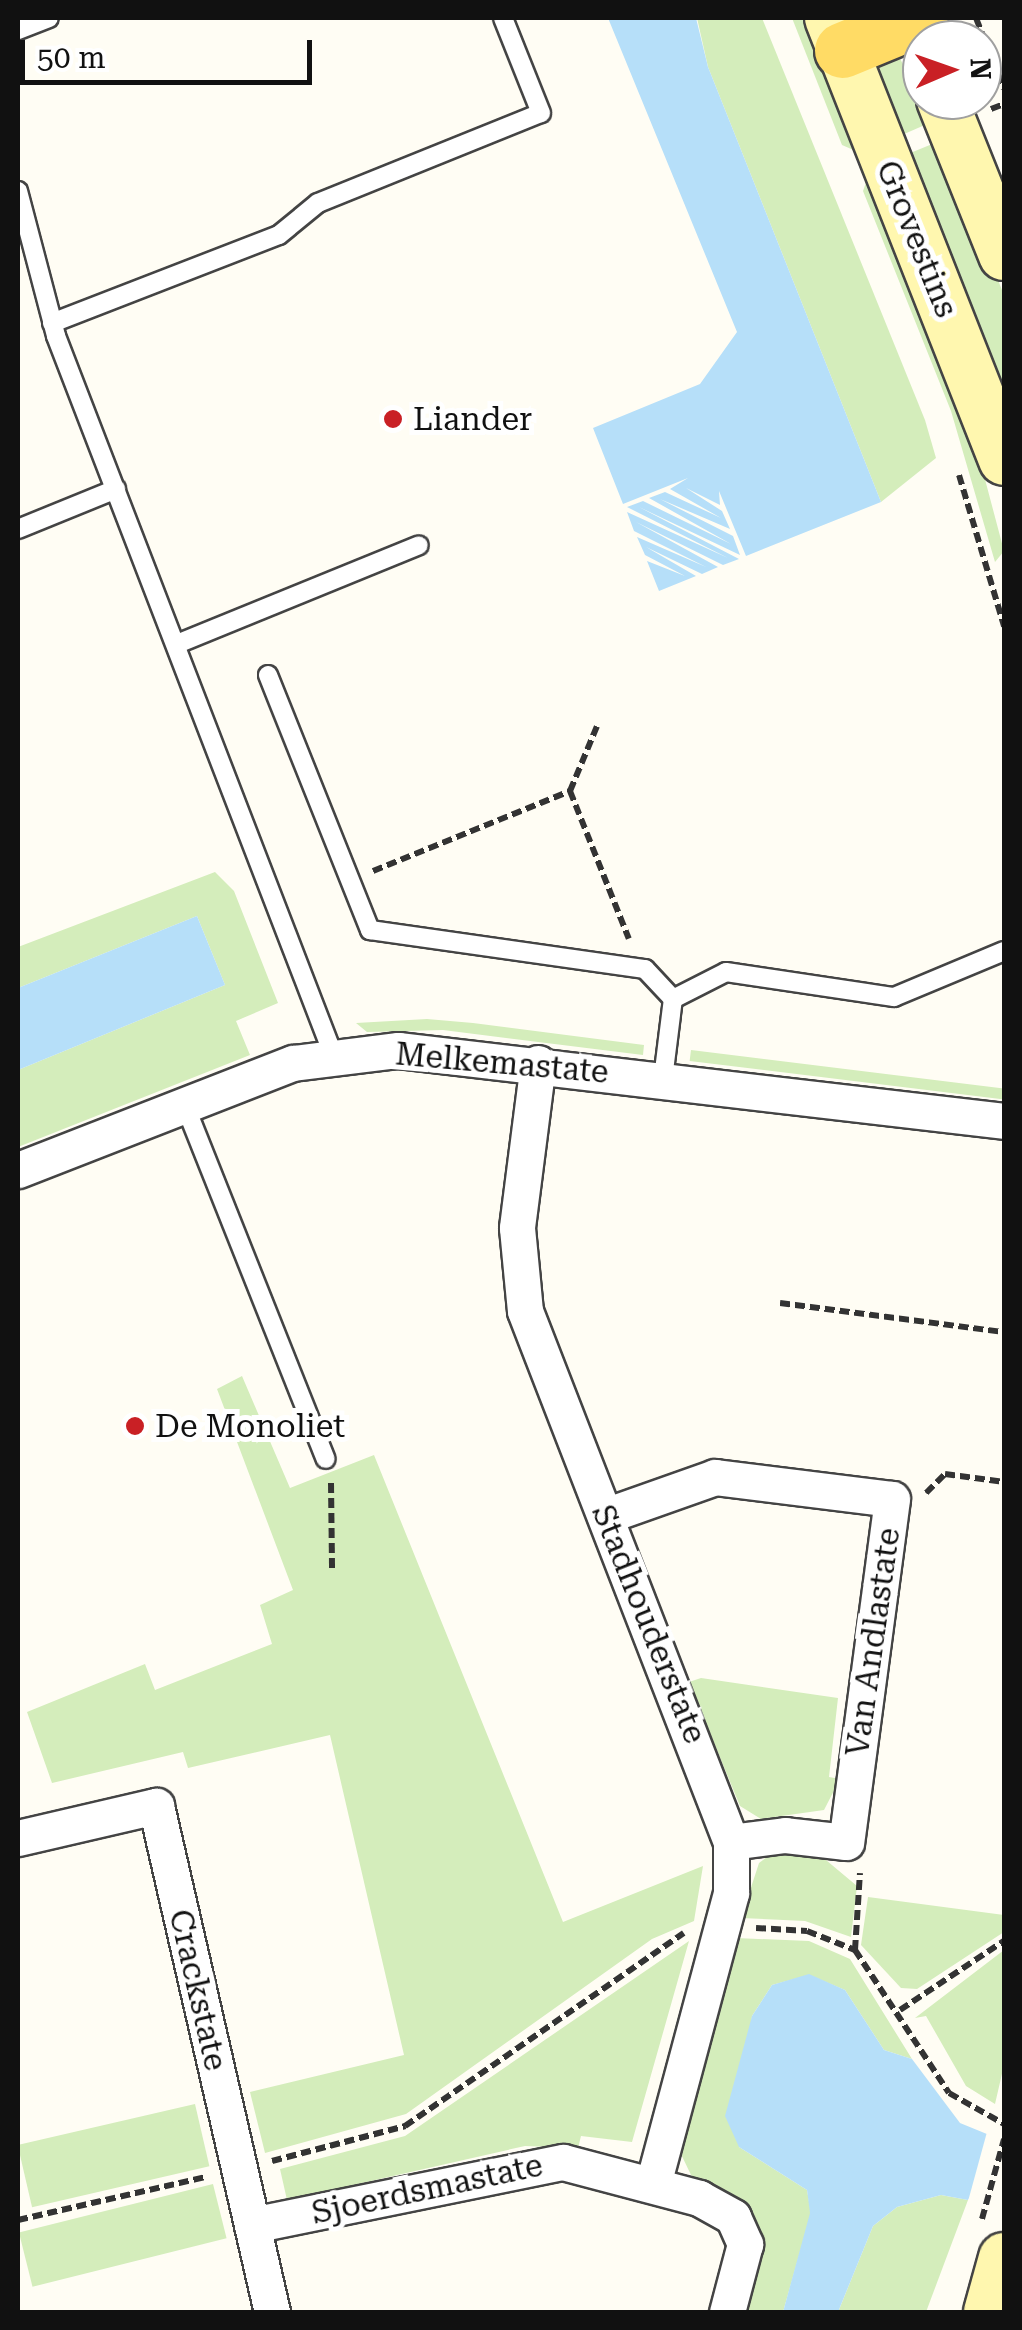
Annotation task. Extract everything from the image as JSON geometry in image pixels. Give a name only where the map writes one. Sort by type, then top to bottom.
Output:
[{"type":"main road","points":[[836,34],[902,28]]},
{"type":"main road","name":"Grovestins","points":[[836,34],[1004,460]]},
{"type":"main road","points":[[950,120],[1004,255]]},
{"type":"main road","points":[[989,2312],[994,2236]]},
{"type":"street","name":"Melkemastate","points":[[18,1170],[184,1103],[334,1057],[442,1051],[1004,1122]]},
{"type":"street","name":"Stadhouderstate","points":[[538,1064],[516,1228],[519,1286],[730,1842],[722,1928],[653,2185]]},
{"type":"street","name":"Van Andlastate","points":[[605,1516],[714,1477],[892,1500],[846,1842],[836,1841]]},
{"type":"street","name":"Crackstate","points":[[18,1838],[156,1806],[272,2312]]},
{"type":"street","points":[[730,1842],[836,1841]]},
{"type":"street","name":"Sjoerdsmastate","points":[[252,2226],[541,2162],[653,2185],[718,2207],[741,2228],[727,2312]]},
{"type":"lane","points":[[18,30],[49,18]]},
{"type":"lane","points":[[52,323],[279,235],[318,203],[542,113],[503,18]]},
{"type":"lane","points":[[18,191],[52,323],[334,1057]]},
{"type":"lane","points":[[18,530],[116,489]]},
{"type":"lane","points":[[177,644],[419,546]]},
{"type":"lane","points":[[268,675],[370,930],[641,968],[673,998]]},
{"type":"lane","points":[[673,998],[726,972],[894,997],[1004,951]]},
{"type":"lane","points":[[663,1080],[673,998]]},
{"type":"lane","points":[[184,1103],[326,1459]]},
{"type":"path","points":[[976,18],[1004,89]]},
{"type":"path","points":[[597,726],[570,791],[641,968]]},
{"type":"path","points":[[350,880],[570,791]]},
{"type":"path","points":[[780,1303],[1004,1332]]},
{"type":"path","points":[[326,1459],[336,1510],[332,1570]]},
{"type":"path","points":[[892,1500],[925,1495],[945,1474],[1004,1482]]},
{"type":"path","points":[[836,1841],[834,1857],[865,1876],[855,1950]]},
{"type":"path","points":[[18,2220],[405,2126],[671,1938],[722,1928],[806,1931],[855,1950],[900,2010],[949,2092],[1004,2124]]},
{"type":"path","points":[[900,2010],[1004,1941]]},
{"type":"path","points":[[994,2236],[1004,2138]]},
{"type":"green space","points":[[697,18],[762,18],[925,420],[936,458],[881,502],[708,67]]},
{"type":"green space","points":[[792,18],[807,18],[858,152],[842,145]]},
{"type":"green space","points":[[898,55],[902,62],[902,120],[934,121],[895,138],[878,60]]},
{"type":"green space","points":[[942,140],[1004,295],[1004,406],[903,156]]},
{"type":"green space","points":[[870,171],[969,419],[1004,551],[995,562],[951,411],[863,191]]},
{"type":"green space","points":[[215,872],[234,891],[278,1003],[236,1021],[250,1055],[18,1147],[18,1070],[225,985],[197,916],[18,988],[18,947]]},
{"type":"green space","points":[[427,1019],[644,1045],[643,1055],[443,1030],[367,1032],[356,1023]]},
{"type":"green space","points":[[691,1050],[1004,1088],[1002,1099],[690,1061]]},
{"type":"green space","points":[[242,1376],[290,1488],[374,1455],[563,1922],[703,1866],[694,1921],[652,1939],[406,2114],[265,2153],[250,2092],[404,2055],[330,1735],[188,1768],[183,1752],[52,1783],[27,1712],[145,1664],[155,1690],[272,1644],[260,1605],[293,1590],[217,1389]]},
{"type":"green space","points":[[701,1678],[838,1698],[829,1777],[840,1779],[824,1810],[761,1819],[740,1806],[689,1682]]},
{"type":"green space","points":[[775,1851],[820,1855],[857,1886],[851,1937],[805,1921],[741,1918],[759,1863]]},
{"type":"green space","points":[[868,1897],[1004,1915],[1004,1932],[917,1989],[901,1988],[861,1945]]},
{"type":"green space","points":[[736,1938],[809,1941],[850,1959],[912,2059],[884,2050],[845,1990],[809,1975],[772,1985],[752,2016],[739,2147],[807,2190],[811,2213],[783,2312],[743,2312],[759,2236],[754,2219],[691,2175],[680,2152]]},
{"type":"green space","points":[[689,1941],[632,2142],[581,2136],[578,2148],[525,2146],[287,2200],[280,2169],[405,2136]]},
{"type":"green space","points":[[1004,1950],[1004,2065],[995,2104],[966,2086],[926,2016],[915,2018]]},
{"type":"green space","points":[[195,2104],[209,2166],[32,2207],[18,2145]]},
{"type":"green space","points":[[213,2184],[227,2238],[32,2287],[19,2232]]},
{"type":"green space","points":[[941,2195],[968,2200],[926,2312],[838,2312],[873,2226],[897,2207]]},
{"type":"water","points":[[608,18],[696,18],[708,67],[881,502],[746,556],[719,491],[720,505],[686,488],[722,511],[730,529],[660,499],[733,536],[740,555],[639,507],[739,559],[723,565],[636,522],[718,567],[702,574],[646,547],[696,576],[659,591],[647,561],[685,576],[645,555],[637,537],[706,567],[634,531],[627,512],[728,558],[627,507],[643,501],[731,544],[649,498],[665,492],[721,518],[670,489],[688,478],[623,504],[593,428],[700,384],[737,332]]},
{"type":"water","points":[[197,916],[225,985],[18,1070],[18,988]]},
{"type":"water","points":[[809,1974],[845,1990],[884,2050],[912,2059],[960,2123],[1004,2141],[968,2200],[941,2195],[897,2207],[873,2226],[838,2312],[783,2312],[810,2213],[807,2190],[739,2147],[725,2116],[752,2016],[772,1985]]},
{"type":"pier","points":[[987,2132],[1004,2136],[1004,2215],[967,2205]]},
{"type":"place","name":"Liander","points":[[393,419]]},
{"type":"place","name":"De Monoliet","points":[[135,1426]]}]
